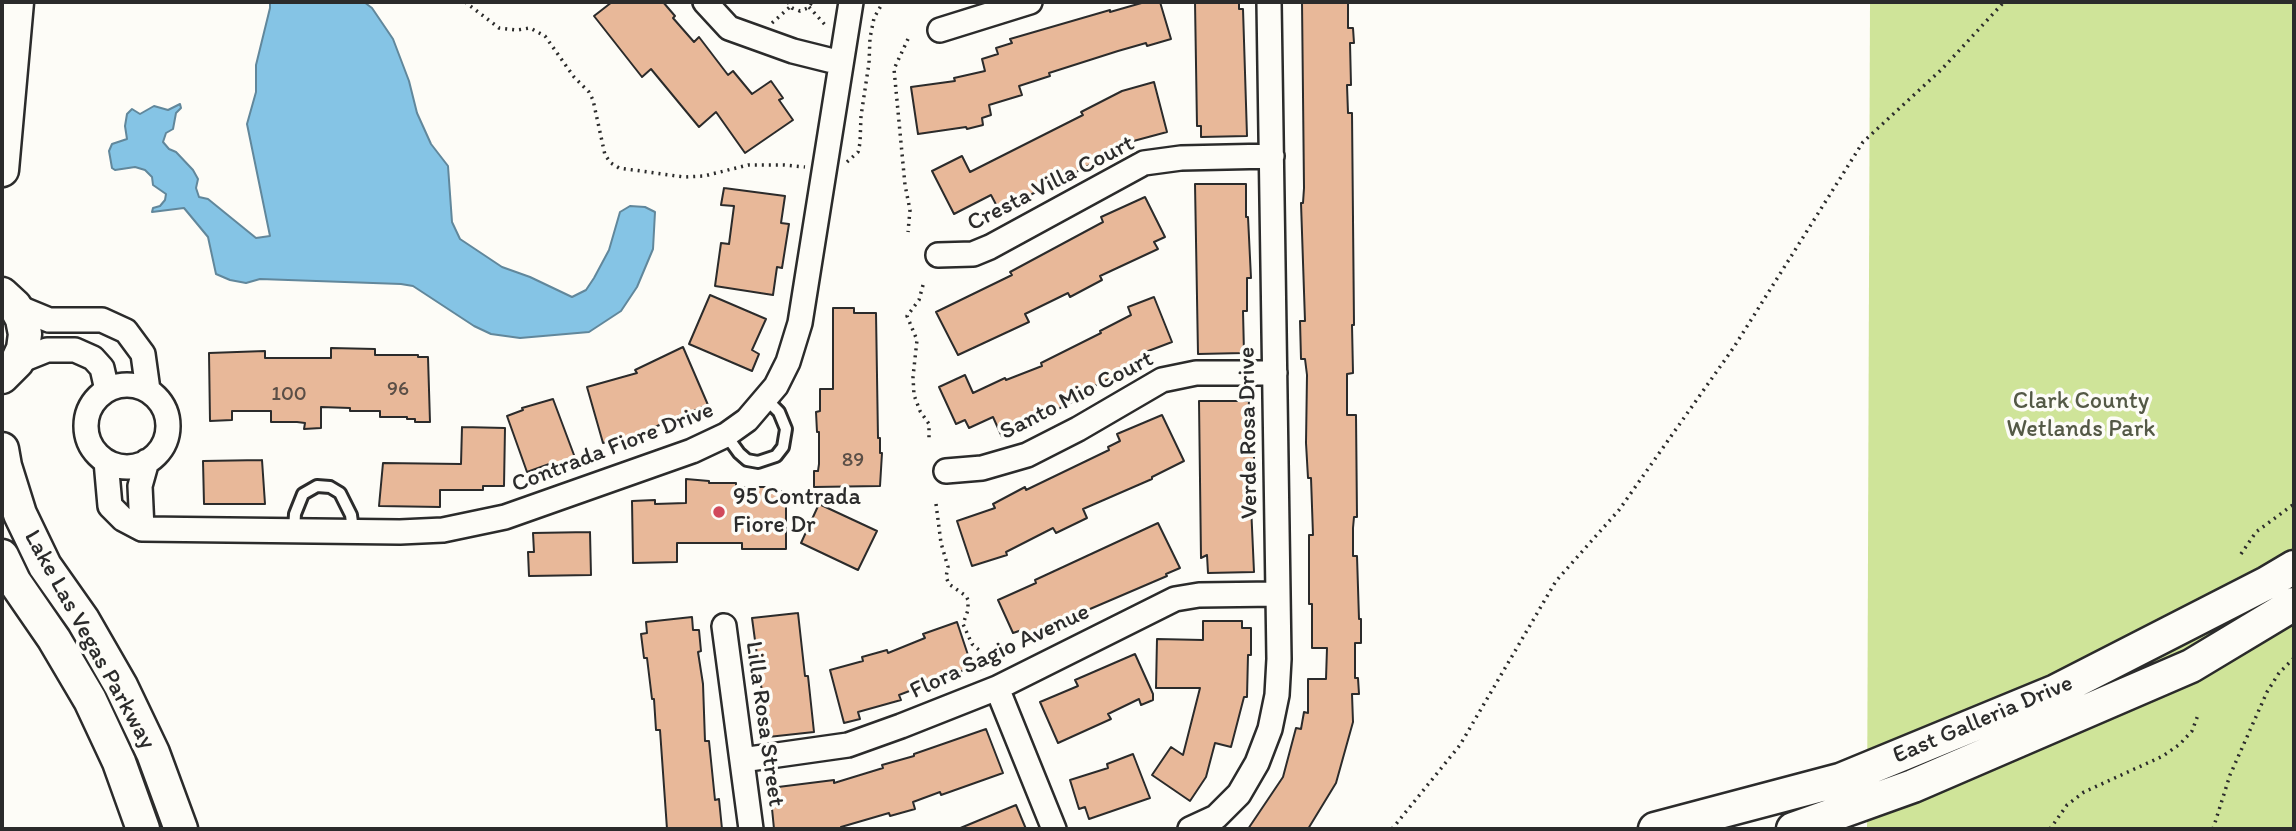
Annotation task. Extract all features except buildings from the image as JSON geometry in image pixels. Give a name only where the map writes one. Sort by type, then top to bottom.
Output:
[{"type":"main road","points":[[2,170],[17,2]]},
{"type":"main road","points":[[2,404],[9,371],[23,349],[25,334],[22,319],[6,295]]},
{"type":"main road","name":"Lake Las Vegas Parkway","points":[[2,449],[20,514],[44,566],[83,620],[121,686],[153,753],[181,829]]},
{"type":"main road","name":"Lake Las Vegas Parkway","points":[[2,556],[14,581],[54,639],[90,700],[119,762],[143,829]]},
{"type":"main road","name":"East Galleria Drive","points":[[1655,829],[1840,780],[2056,691],[2294,567]]},
{"type":"main road","name":"East Galleria Drive","points":[[1793,829],[1913,786],[2191,666],[2294,604]]},
{"type":"street","points":[[705,2],[729,28],[793,51],[841,62]]},
{"type":"street","name":"Contrada Fiore Drive","points":[[142,529],[400,532],[443,530],[505,517],[692,451],[726,435],[747,420],[776,386],[788,362],[800,323],[851,2]]},
{"type":"street","points":[[940,30],[1030,2]]},
{"type":"street","name":"Verde Rosa Drive","points":[[1190,829],[1216,817],[1239,794],[1257,763],[1270,729],[1277,695],[1279,659],[1269,2]]},
{"type":"street","name":"Cresta Villa Court","points":[[938,255],[973,254],[990,247],[1144,163],[1181,158],[1272,156]]},
{"type":"street","points":[[6,295],[77,335],[102,368],[107,390]]},
{"type":"street","points":[[9,371],[102,320],[126,331],[144,354],[148,390]]},
{"type":"street","name":"Santo Mio Court","points":[[946,471],[982,468],[1027,455],[1162,380],[1196,373],[1275,373]]},
{"type":"street","points":[[142,529],[140,485],[147,461],[162,446],[168,426],[163,405],[148,390],[127,385],[107,390],[91,405],[85,425],[91,446],[106,461],[126,467],[147,461]]},
{"type":"street","points":[[106,461],[110,506],[123,519],[142,529]]},
{"type":"street","name":"Flora Sagio Avenue","points":[[742,760],[848,745],[1175,599],[1199,595],[1278,594]]},
{"type":"street","name":"Lilla Rosa Street","points":[[724,626],[751,829]]},
{"type":"street","points":[[991,682],[1054,829]]},
{"type":"lane","points":[[726,435],[747,460],[758,462],[776,456],[783,447],[786,429],[779,412],[766,399]]},
{"type":"lane","points":[[294,530],[295,514],[303,494],[317,486],[330,487],[340,494],[351,515],[353,530]]},
{"type":"path","points":[[465,2],[499,28],[530,28],[545,36],[574,77],[589,92],[605,155],[611,163],[620,168],[684,177],[704,176],[748,165],[825,167],[846,163],[858,152],[870,38],[874,18],[883,2]]},
{"type":"path","points":[[770,24],[789,4],[800,10],[809,7],[812,2]]},
{"type":"path","points":[[1392,829],[1460,745],[1556,581],[1619,510],[1734,347],[1863,142],[1942,69],[2004,2]]},
{"type":"path","points":[[809,7],[827,27]]},
{"type":"path","points":[[908,39],[894,69],[905,185],[910,210],[908,232]]},
{"type":"path","points":[[923,285],[919,300],[907,316],[917,340],[914,395],[929,424],[929,438]]},
{"type":"path","points":[[2241,554],[2256,532],[2294,504]]},
{"type":"path","points":[[936,505],[941,543],[948,567],[946,577],[949,584],[968,600],[964,624],[972,643],[979,650],[980,666],[991,682]]},
{"type":"path","points":[[2213,829],[2230,775],[2267,692],[2279,673],[2294,658]]},
{"type":"path","points":[[2050,829],[2067,805],[2084,792],[2152,761],[2180,744],[2192,731],[2198,715]]},
{"type":"green space","name":"Clark County Wetlands Park","points":[[1870,2],[2294,2],[2294,829],[1867,829]]},
{"type":"water","points":[[270,2],[364,2],[372,8],[393,39],[409,81],[417,113],[431,144],[448,166],[452,222],[460,239],[502,267],[572,297],[586,290],[594,278],[609,250],[620,212],[630,206],[645,207],[655,212],[653,249],[637,287],[621,311],[589,332],[520,338],[491,334],[474,326],[413,286],[260,279],[246,283],[216,274],[208,237],[184,208],[152,212],[153,208],[160,206],[165,200],[166,194],[153,185],[152,177],[145,170],[135,167],[115,170],[112,168],[109,151],[112,144],[127,139],[127,114],[132,109],[140,114],[154,106],[168,110],[180,104],[173,129],[166,133],[163,142],[193,170],[198,179],[196,188],[199,197],[208,199],[256,238],[270,236],[247,124],[256,92],[256,65]]},
{"type":"place","name":"95 Contrada Fiore Dr","points":[[719,512]]}]
